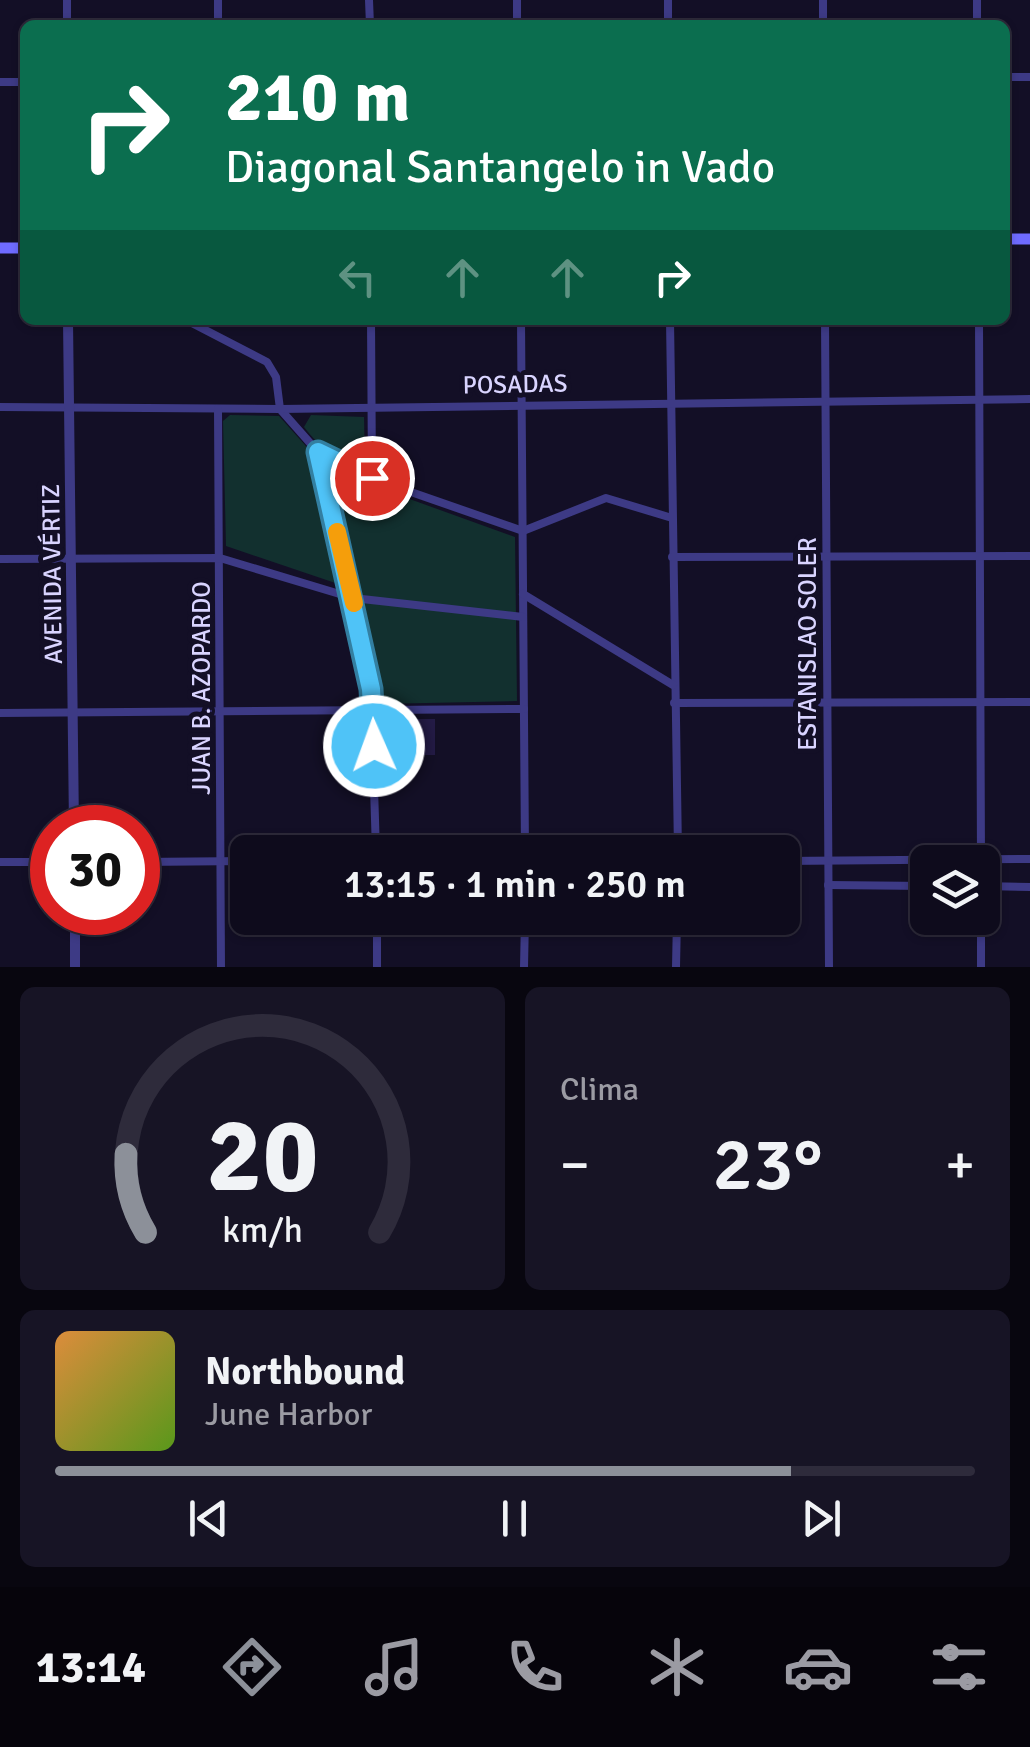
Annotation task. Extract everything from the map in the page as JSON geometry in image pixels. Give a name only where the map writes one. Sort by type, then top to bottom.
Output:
[{"type":"street","name":"AVENIDA VÉRTIZ","points":[[68,325],[74,805]]},
{"type":"street","points":[[196,325],[267,362],[275,372],[280,409],[318,452],[372,478],[523,532],[606,498],[672,518]]},
{"type":"street","points":[[371,325],[372,478]]},
{"type":"street","points":[[522,325],[525,835]]},
{"type":"street","points":[[670,325],[678,835]]},
{"type":"street","name":"ESTANISLAO SOLER","points":[[825,325],[829,967]]},
{"type":"street","points":[[979,325],[981,845]]},
{"type":"street","name":"POSADAS","points":[[0,407],[280,409],[1030,399]]},
{"type":"street","name":"JUAN B. AZOPARDO","points":[[218,409],[223,711],[221,967]]},
{"type":"street","points":[[318,452],[353,598],[374,710],[376,835]]},
{"type":"street","points":[[672,557],[1030,556]]},
{"type":"street","points":[[0,559],[220,558],[353,598],[523,617]]},
{"type":"street","points":[[523,594],[673,685]]},
{"type":"street","points":[[674,704],[1030,702]]},
{"type":"street","points":[[0,712],[524,709]]},
{"type":"street","points":[[1000,860],[1030,859]]},
{"type":"street","points":[[800,860],[910,860]]},
{"type":"street","points":[[160,862],[230,861]]},
{"type":"street","points":[[0,862],[30,862]]},
{"type":"street","points":[[828,885],[910,886]]},
{"type":"street","points":[[1000,886],[1030,887]]},
{"type":"street","points":[[74,935],[75,967]]},
{"type":"street","points":[[377,935],[377,967]]},
{"type":"street","points":[[524,967],[525,935]]},
{"type":"street","points":[[676,967],[677,935]]},
{"type":"street","points":[[981,935],[982,967]]},
{"type":"green space","points":[[230,415],[279,416],[313,454],[343,475],[515,537],[517,701],[379,704],[356,590],[226,546],[223,421]]},
{"type":"green space","points":[[311,415],[364,417],[365,468],[338,460],[323,448],[304,427]]},
{"type":"building","points":[[407,719],[435,719],[435,755],[420,755],[420,744],[408,744]]},
{"type":"slow traffic","points":[[337,532],[354,603]]},
{"type":"route","points":[[372,478],[342,468],[318,452],[371,689],[374,746]]}]
